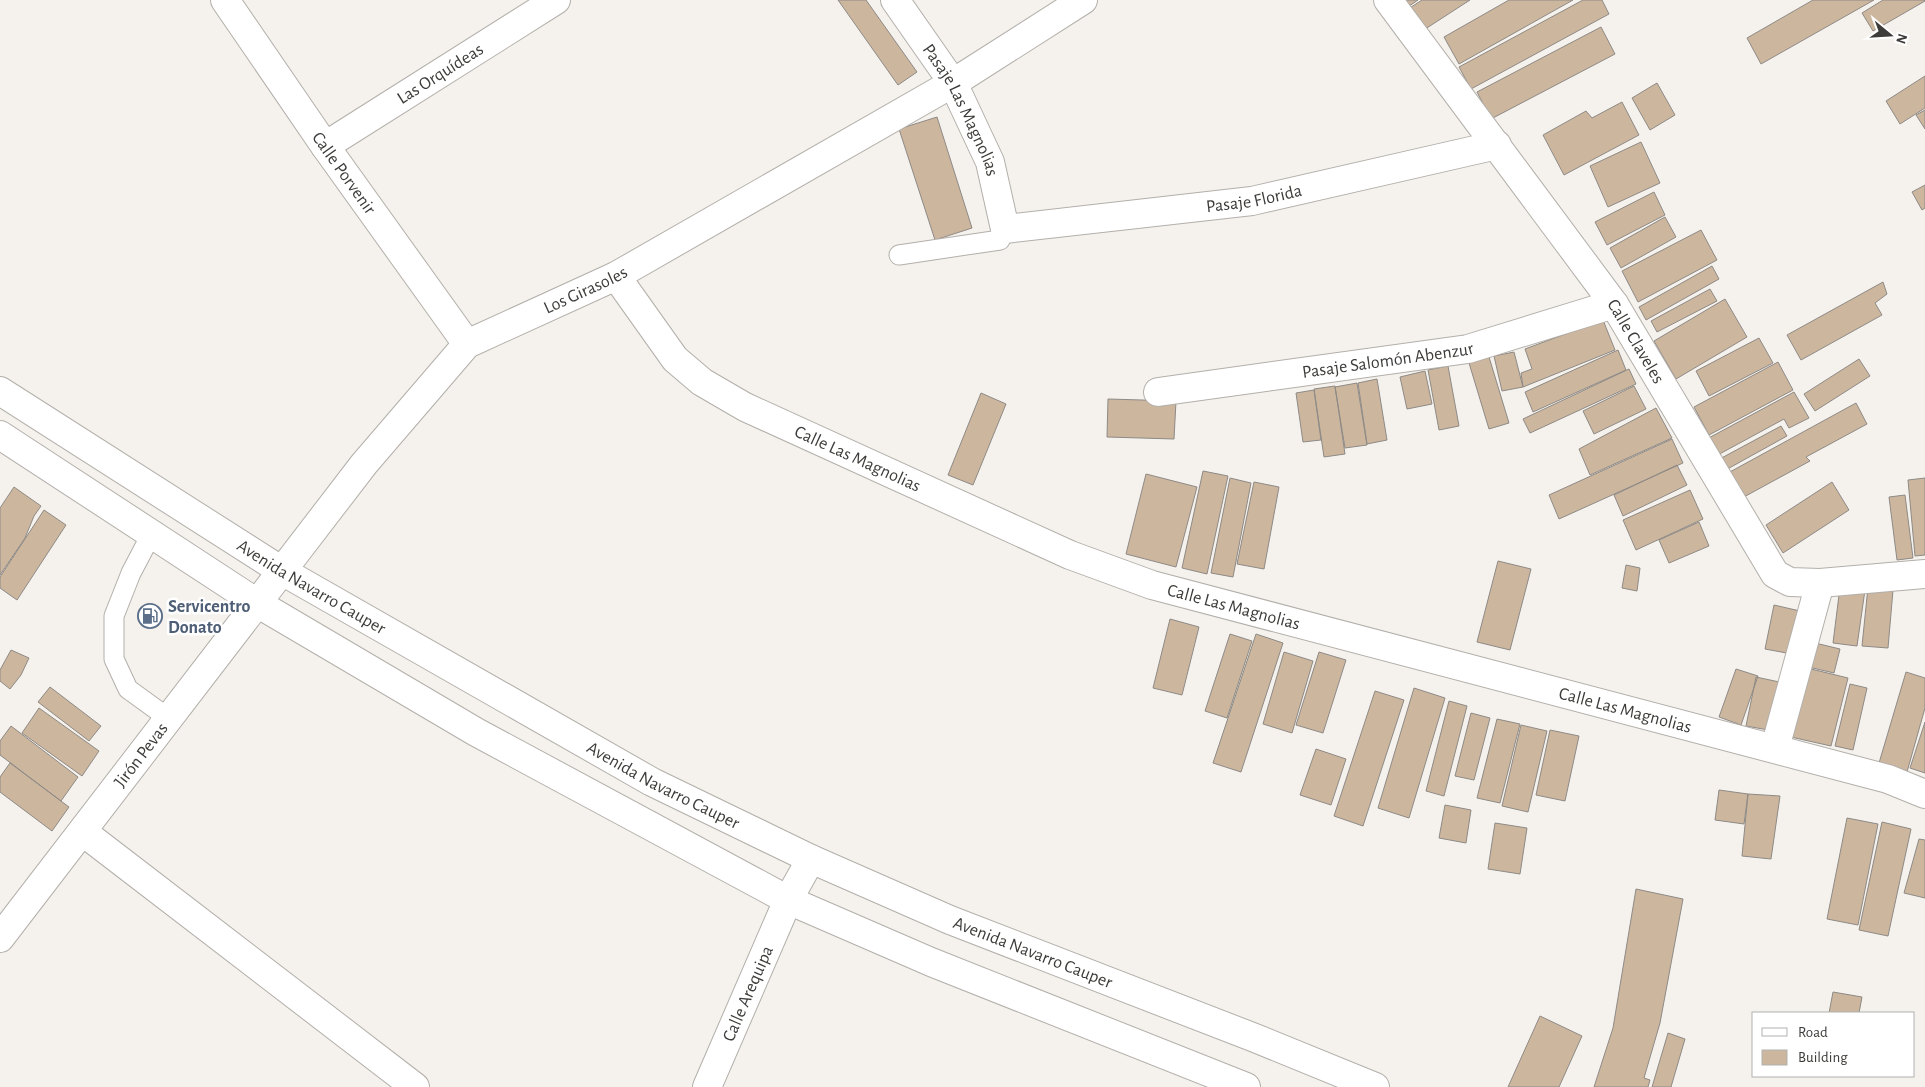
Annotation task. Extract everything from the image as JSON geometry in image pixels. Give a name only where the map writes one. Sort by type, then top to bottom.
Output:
[{"type":"street","name":"Calle Porvenir","points":[[225,0],[325,146],[468,344]]},
{"type":"street","name":"Las Orquídeas","points":[[325,146],[556,0]]},
{"type":"street","name":"Pasaje Las Magnolias","points":[[894,0],[953,83],[990,162],[1005,229]]},
{"type":"street","name":"Los Girasoles","points":[[282,570],[364,464],[468,344],[616,276],[953,83],[1083,0]]},
{"type":"street","name":"Calle Claveles","points":[[1388,0],[1614,304],[1775,574],[1790,582],[1820,583],[1925,574]]},
{"type":"street","name":"Pasaje Florida","points":[[1005,229],[1252,201],[1497,145]]},
{"type":"street","name":"Calle Las Magnolias","points":[[616,276],[675,359],[702,382],[745,407],[1070,555],[1152,585],[1775,748],[1888,779],[1925,794]]},
{"type":"street","name":"Pasaje Salomón Abenzur","points":[[1158,392],[1468,349],[1614,304]]},
{"type":"street","name":"Avenida Navarro Cauper","points":[[0,391],[282,570],[652,782],[811,860],[950,920],[1256,1038],[1375,1087]]},
{"type":"street","points":[[0,435],[257,603],[476,732],[788,900],[931,962],[1240,1086]]},
{"type":"street","name":"Jirón Pevas","points":[[0,938],[282,570]]},
{"type":"street","points":[[1775,748],[1820,583]]},
{"type":"street","points":[[83,832],[415,1087]]},
{"type":"street","name":"Calle Arequipa","points":[[707,1087],[788,900],[811,860]]},
{"type":"lane","points":[[899,255],[1000,240],[1005,229]]},
{"type":"lane","points":[[152,533],[131,573],[114,616],[114,659],[128,689],[168,718]]},
{"type":"building","points":[[838,0],[866,0],[917,72],[898,85]]},
{"type":"building","points":[[1394,0],[1418,0],[1402,11]]},
{"type":"building","points":[[1422,0],[1470,0],[1416,35],[1402,13]]},
{"type":"building","points":[[1509,0],[1573,0],[1459,64],[1444,37]]},
{"type":"building","points":[[1583,0],[1602,0],[1609,14],[1471,89],[1459,67]]},
{"type":"building","points":[[1813,0],[1874,0],[1761,64],[1747,38]]},
{"type":"building","points":[[1883,0],[1925,1],[1873,31],[1862,13]]},
{"type":"building","points":[[1601,27],[1615,54],[1491,119],[1477,92]]},
{"type":"building","points":[[1925,76],[1925,108],[1900,124],[1886,101]]},
{"type":"building","points":[[1657,83],[1675,115],[1650,130],[1632,98]]},
{"type":"building","points":[[1622,102],[1639,135],[1564,175],[1543,135],[1586,111],[1592,118]]},
{"type":"building","points":[[1925,110],[1925,129],[1916,115]]},
{"type":"building","points":[[937,117],[972,228],[935,240],[899,129]]},
{"type":"building","points":[[1641,142],[1660,183],[1608,207],[1590,166]]},
{"type":"building","points":[[1925,185],[1925,208],[1922,210],[1912,192]]},
{"type":"building","points":[[1654,192],[1665,215],[1607,245],[1595,222]]},
{"type":"building","points":[[1665,217],[1676,237],[1621,268],[1610,248]]},
{"type":"building","points":[[1701,230],[1717,260],[1638,302],[1622,271]]},
{"type":"building","points":[[1712,266],[1719,279],[1646,320],[1639,307]]},
{"type":"building","points":[[1883,282],[1887,294],[1875,303],[1882,315],[1801,360],[1787,335]]},
{"type":"building","points":[[1710,289],[1717,301],[1657,332],[1651,321]]},
{"type":"building","points":[[1725,299],[1747,337],[1676,379],[1654,341]]},
{"type":"building","points":[[1603,320],[1615,350],[1523,387],[1521,373],[1532,369],[1525,349]]},
{"type":"building","points":[[1759,338],[1773,363],[1709,396],[1696,371]]},
{"type":"building","points":[[1618,350],[1626,370],[1533,412],[1525,392]]},
{"type":"building","points":[[1514,352],[1523,387],[1502,391],[1494,356]]},
{"type":"building","points":[[1489,357],[1509,423],[1489,429],[1469,363]]},
{"type":"building","points":[[1859,359],[1870,376],[1815,411],[1804,394]]},
{"type":"building","points":[[1778,362],[1793,390],[1709,435],[1694,407]]},
{"type":"building","points":[[1448,366],[1459,426],[1439,430],[1428,370]]},
{"type":"building","points":[[1629,369],[1636,384],[1530,433],[1523,419]]},
{"type":"building","points":[[1425,371],[1432,404],[1407,409],[1400,377]]},
{"type":"building","points":[[1377,379],[1387,440],[1367,444],[1358,383]]},
{"type":"building","points":[[1357,383],[1367,445],[1345,448],[1335,387]]},
{"type":"building","points":[[1335,386],[1345,454],[1324,457],[1314,389]]},
{"type":"building","points":[[1634,386],[1646,409],[1594,434],[1583,411]]},
{"type":"building","points":[[1314,390],[1321,440],[1303,442],[1296,393]]},
{"type":"building","points":[[1794,392],[1809,418],[1789,428],[1784,419],[1714,457],[1705,440]]},
{"type":"building","points":[[981,393],[1006,404],[973,485],[948,475]]},
{"type":"building","points":[[1108,399],[1176,401],[1174,439],[1107,437]]},
{"type":"building","points":[[1856,403],[1867,424],[1806,457],[1810,461],[1742,498],[1728,473]]},
{"type":"building","points":[[1656,408],[1672,438],[1590,475],[1579,449]]},
{"type":"building","points":[[1781,426],[1787,436],[1722,472],[1716,461]]},
{"type":"building","points":[[1672,439],[1683,463],[1559,519],[1549,495]]},
{"type":"building","points":[[1677,465],[1687,485],[1623,516],[1614,495]]},
{"type":"building","points":[[1203,471],[1228,476],[1207,574],[1182,568]]},
{"type":"building","points":[[1146,474],[1197,487],[1176,567],[1126,554]]},
{"type":"building","points":[[1230,478],[1251,483],[1233,577],[1211,573]]},
{"type":"building","points":[[1925,478],[1925,555],[1915,556],[1908,480]]},
{"type":"building","points":[[1254,482],[1279,487],[1264,569],[1237,564]]},
{"type":"building","points":[[1832,482],[1849,510],[1783,553],[1766,525]]},
{"type":"building","points":[[14,487],[41,506],[34,516],[25,538],[0,575],[0,508]]},
{"type":"building","points":[[1690,490],[1703,519],[1636,550],[1623,520]]},
{"type":"building","points":[[1905,495],[1913,558],[1897,560],[1889,497]]},
{"type":"building","points":[[44,510],[66,525],[17,600],[0,588],[0,577]]},
{"type":"building","points":[[1699,522],[1709,546],[1669,563],[1659,540]]},
{"type":"building","points":[[1498,561],[1531,569],[1510,650],[1477,642]]},
{"type":"building","points":[[1626,565],[1640,568],[1637,591],[1622,588]]},
{"type":"building","points":[[1840,587],[1865,590],[1857,646],[1833,643]]},
{"type":"building","points":[[1868,587],[1893,590],[1888,648],[1862,646]]},
{"type":"building","points":[[1774,605],[1800,611],[1792,654],[1765,649]]},
{"type":"building","points":[[1170,619],[1199,627],[1182,695],[1153,688]]},
{"type":"building","points":[[1230,634],[1252,641],[1227,718],[1205,711]]},
{"type":"building","points":[[1256,634],[1283,643],[1241,772],[1213,763]]},
{"type":"building","points":[[1811,642],[1840,649],[1834,673],[1804,666]]},
{"type":"building","points":[[11,650],[29,658],[21,675],[10,689],[0,681],[0,670]]},
{"type":"building","points":[[1284,652],[1313,661],[1292,733],[1263,724]]},
{"type":"building","points":[[1319,652],[1346,660],[1323,733],[1296,725]]},
{"type":"building","points":[[1807,668],[1848,678],[1831,746],[1791,737]]},
{"type":"building","points":[[1736,669],[1758,676],[1741,725],[1719,717]]},
{"type":"building","points":[[1906,672],[1925,678],[1925,708],[1907,772],[1879,763]]},
{"type":"building","points":[[1756,677],[1784,683],[1774,731],[1746,726]]},
{"type":"building","points":[[1850,684],[1867,688],[1853,750],[1835,746]]},
{"type":"building","points":[[50,687],[101,726],[89,741],[38,702]]},
{"type":"building","points":[[1414,688],[1445,698],[1409,818],[1378,808]]},
{"type":"building","points":[[1375,691],[1404,700],[1363,826],[1334,816]]},
{"type":"building","points":[[1449,701],[1467,706],[1444,796],[1426,791]]},
{"type":"building","points":[[39,708],[99,751],[82,776],[22,733]]},
{"type":"building","points":[[1471,713],[1490,718],[1474,780],[1455,776]]},
{"type":"building","points":[[1497,719],[1520,724],[1500,803],[1477,798]]},
{"type":"building","points":[[1925,722],[1925,773],[1910,768]]},
{"type":"building","points":[[1521,725],[1547,731],[1528,812],[1502,806]]},
{"type":"building","points":[[11,726],[78,777],[61,801],[0,755],[0,741]]},
{"type":"building","points":[[1550,730],[1579,736],[1565,801],[1536,795]]},
{"type":"building","points":[[1316,749],[1346,759],[1331,805],[1300,795]]},
{"type":"building","points":[[10,763],[69,807],[52,831],[0,792],[0,777]]},
{"type":"building","points":[[1719,790],[1748,794],[1744,824],[1715,820]]},
{"type":"building","points":[[1748,794],[1780,796],[1771,859],[1742,856]]},
{"type":"building","points":[[1445,805],[1471,810],[1466,843],[1439,838]]},
{"type":"building","points":[[1847,818],[1878,824],[1858,925],[1827,919]]},
{"type":"building","points":[[1882,822],[1911,829],[1888,936],[1859,930]]},
{"type":"building","points":[[1495,823],[1527,828],[1520,874],[1488,869]]},
{"type":"building","points":[[1919,839],[1925,840],[1925,898],[1904,893]]},
{"type":"building","points":[[1636,889],[1683,899],[1660,1023],[1644,1078],[1650,1080],[1648,1087],[1594,1087],[1613,1028]]},
{"type":"building","points":[[1833,992],[1862,997],[1859,1012],[1829,1012]]},
{"type":"building","points":[[1540,1016],[1582,1036],[1559,1087],[1508,1087]]},
{"type":"building","points":[[1668,1033],[1685,1039],[1671,1087],[1652,1087]]},
{"type":"place","name":"Servicentro Donato","points":[[150,616]]}]
